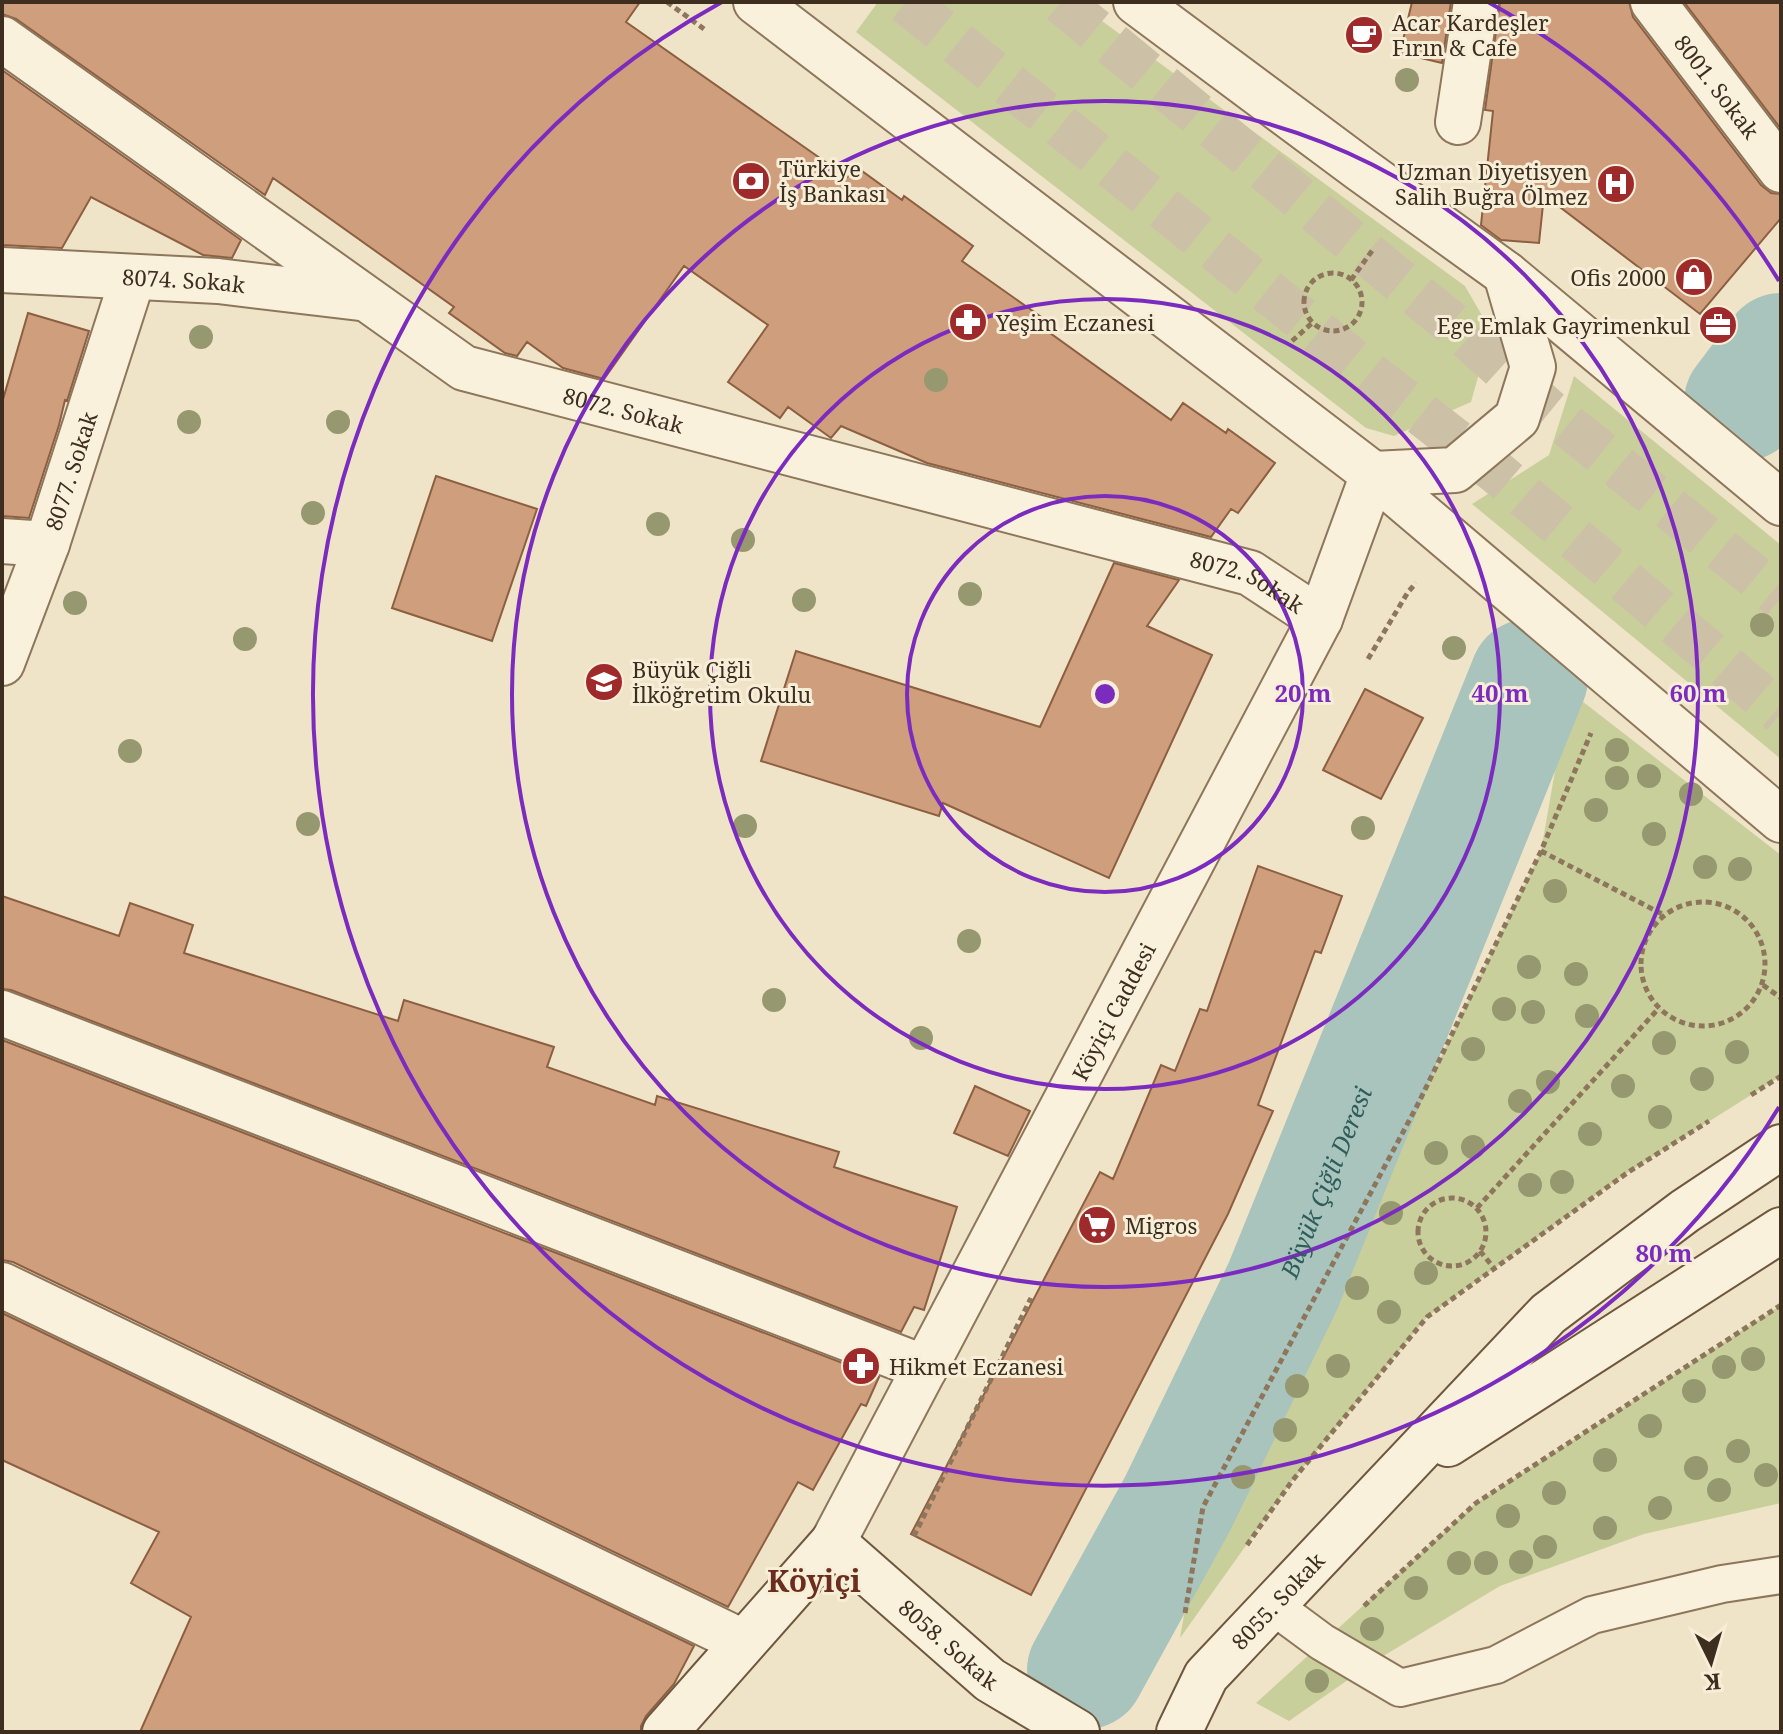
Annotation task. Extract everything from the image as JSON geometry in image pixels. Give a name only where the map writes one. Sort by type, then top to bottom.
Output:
[{"type":"street","points":[[756,2],[1373,474],[1781,820]]},
{"type":"street","points":[[1136,2],[1506,274],[1781,503]]},
{"type":"street","points":[[1458,122],[1476,2]]},
{"type":"street","name":"8001. Sokak","points":[[1653,2],[1781,170]]},
{"type":"street","name":"8072. Sokak","points":[[2,39],[464,368],[1250,573],[1320,619]]},
{"type":"street","name":"8074. Sokak","points":[[2,270],[218,281],[366,299]]},
{"type":"street","points":[[1373,474],[1455,470],[1517,418],[1533,367],[1506,274]]},
{"type":"street","name":"8077. Sokak","points":[[2,663],[47,544],[133,277]]},
{"type":"street","name":"Köyiçi Caddesi","points":[[665,1732],[833,1542],[1320,619],[1373,474]]},
{"type":"street","points":[[2,541],[47,544]]},
{"type":"street","points":[[2,1013],[925,1368]]},
{"type":"street","points":[[1392,1480],[1548,1314],[1685,1211],[1781,1147]]},
{"type":"street","points":[[1392,1480],[1781,1230]]},
{"type":"street","points":[[2,1285],[743,1642]]},
{"type":"street","name":"8055. Sokak","points":[[1179,1732],[1206,1676],[1392,1480]]},
{"type":"street","name":"8058. Sokak","points":[[833,1542],[990,1680],[1077,1732]]},
{"type":"lane","points":[[1272,1605],[1322,1642],[1400,1688],[1496,1665],[1592,1615],[1722,1584],[1781,1575]]},
{"type":"path","points":[[1327,274],[1344,275],[1358,287],[1361,295],[1360,314],[1355,322],[1338,330],[1329,331],[1312,323],[1304,307],[1304,298],[1312,282],[1327,274]]},
{"type":"path","points":[[1367,661],[1408,592],[1418,581]]},
{"type":"path","points":[[1183,1624],[1203,1507],[1418,1104],[1541,851],[1594,727]]},
{"type":"path","points":[[1541,851],[1664,915]]},
{"type":"path","points":[[1701,902],[1721,905],[1739,913],[1753,927],[1763,945],[1766,965],[1763,985],[1752,1003],[1736,1017],[1717,1025],[1696,1026],[1676,1020],[1659,1008],[1647,991],[1641,971],[1642,950],[1651,931],[1664,915],[1681,906],[1701,902]]},
{"type":"path","points":[[1763,985],[1781,998]]},
{"type":"path","points":[[1477,1208],[1659,1008]]},
{"type":"path","points":[[1445,1198],[1467,1201],[1477,1208],[1486,1229],[1480,1251],[1463,1264],[1452,1266],[1431,1260],[1423,1251],[1417,1231],[1426,1209],[1445,1198]]},
{"type":"path","points":[[1480,1251],[1494,1268]]},
{"type":"path","points":[[910,1545],[1035,1290]]},
{"type":"path","points":[[1322,1642],[1476,1503],[1781,1305]]},
{"type":"green space","points":[[878,2],[1076,2],[1465,286],[1491,331],[1471,402],[1394,436],[1366,428],[856,32]]},
{"type":"green space","points":[[1574,376],[1781,545],[1781,759],[1472,504],[1549,455]]},
{"type":"green space","points":[[1569,691],[1781,855],[1781,1076],[1627,1173],[1427,1317],[1292,1481],[1180,1638],[1203,1507],[1418,1104],[1541,851]]},
{"type":"green space","points":[[1781,1305],[1781,1503],[1644,1534],[1500,1586],[1375,1661],[1289,1721],[1256,1703],[1476,1503]]},
{"type":"building","points":[[2,2],[640,2],[626,22],[847,177],[855,166],[902,200],[904,196],[973,246],[962,261],[1044,319],[1039,325],[1171,420],[1183,403],[1226,433],[1228,429],[1275,463],[1238,513],[1231,509],[1211,537],[927,463],[841,426],[831,438],[788,407],[780,418],[728,382],[768,325],[684,266],[604,379],[563,368],[527,342],[517,356],[505,353],[449,313],[454,307],[273,178],[265,195],[16,19],[2,14]]},
{"type":"building","points":[[1412,2],[1451,2],[1442,63],[1400,53]]},
{"type":"building","points":[[1500,2],[1629,2],[1633,17],[1761,185],[1771,193],[1781,194],[1781,218],[1700,314],[1544,195],[1539,243],[1501,240],[1481,225],[1493,111],[1485,110]]},
{"type":"building","points":[[1684,2],[1781,2],[1781,129]]},
{"type":"building","points":[[2,70],[241,240],[232,258],[203,255],[91,197],[62,248],[2,245]]},
{"type":"building","points":[[28,313],[89,331],[29,518],[2,516],[2,403]]},
{"type":"building","points":[[436,476],[537,509],[492,641],[392,608]]},
{"type":"building","points":[[1114,563],[1179,580],[1147,626],[1212,655],[1109,878],[943,803],[939,816],[761,761],[796,651],[1040,727]]},
{"type":"building","points":[[1365,689],[1423,718],[1381,799],[1323,770]]},
{"type":"building","points":[[1258,866],[1342,896],[1321,953],[1315,951],[1258,1105],[1273,1111],[1228,1214],[1031,1595],[911,1534],[1100,1172],[1113,1179],[1161,1065],[1175,1071],[1200,1009],[1207,1011]]},
{"type":"building","points":[[2,896],[119,936],[130,903],[193,925],[184,953],[398,1021],[404,1000],[554,1047],[547,1067],[655,1105],[657,1096],[839,1152],[834,1167],[957,1207],[924,1310],[914,1307],[901,1332],[2,989]]},
{"type":"building","points":[[2,1040],[879,1377],[866,1406],[861,1404],[813,1490],[798,1482],[728,1607],[13,1262],[2,1260]]},
{"type":"building","points":[[975,1086],[1030,1111],[1008,1156],[954,1133]]},
{"type":"building","points":[[2,1313],[694,1646],[674,1684],[646,1716],[641,1732],[140,1732],[191,1617],[131,1583],[159,1532],[2,1460]]},
{"type":"waterway","name":"Büyük Çiğli Deresi","points":[[1743,402],[1781,352]]},
{"type":"waterway","name":"Büyük Çiğli Deresi","points":[[1086,1670],[1178,1503],[1283,1286],[1529,678]]},
{"type":"tunnel","points":[[906,2],[1495,471],[1781,713]]},
{"type":"tunnel","points":[[1061,2],[1457,328],[1547,409],[1781,598]]},
{"type":"place","name":"Acar Kardeşler Fırın & Cafe","points":[[1364,35]]},
{"type":"place","name":"Türkiye İş Bankası","points":[[751,181]]},
{"type":"place","name":"Uzman Diyetisyen Salih Buğra Ölmez","points":[[1616,184]]},
{"type":"place","name":"Ofis 2000","points":[[1694,277]]},
{"type":"place","name":"Yeşim Eczanesi","points":[[968,322]]},
{"type":"place","name":"Ege Emlak Gayrimenkul","points":[[1718,325]]},
{"type":"place","name":"Büyük Çiğli İlköğretim Okulu","points":[[604,682]]},
{"type":"place","name":"Migros","points":[[1097,1225]]},
{"type":"place","name":"Hikmet Eczanesi","points":[[861,1366]]},
{"type":"district","name":"Köyiçi","points":[[814,1580]]}]
